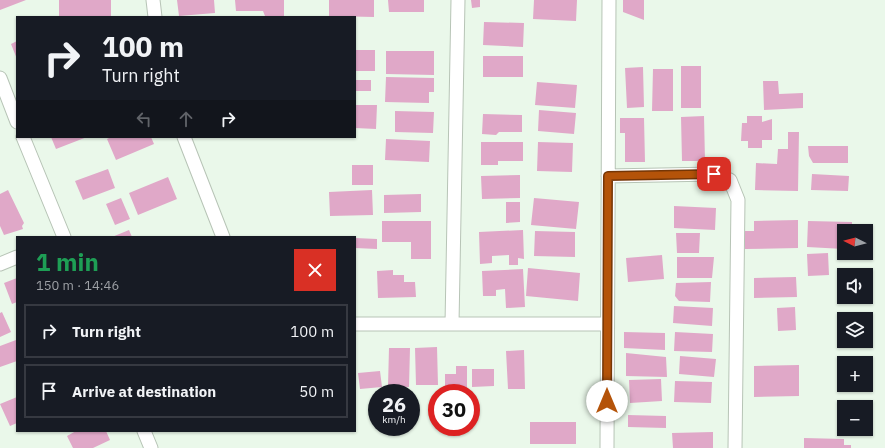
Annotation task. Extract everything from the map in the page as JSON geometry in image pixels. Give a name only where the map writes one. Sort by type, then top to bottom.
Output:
[{"type":"street","points":[[153,0],[155,16]]},
{"type":"street","points":[[452,324],[458,0]]},
{"type":"street","points":[[607,448],[609,0]]},
{"type":"street","points":[[0,78],[5,108],[16,121]]},
{"type":"street","points":[[23,138],[63,236]]},
{"type":"street","points":[[184,138],[223,236]]},
{"type":"street","points":[[608,176],[714,174],[730,180],[738,200],[735,448]]},
{"type":"street","points":[[0,264],[16,256]]},
{"type":"street","points":[[356,324],[607,324]]},
{"type":"street","points":[[144,432],[150,448]]},
{"type":"building","points":[[0,0],[26,0],[0,10]]},
{"type":"building","points":[[59,0],[111,0],[111,16],[59,16]]},
{"type":"building","points":[[177,0],[214,0],[215,13],[179,16]]},
{"type":"building","points":[[235,0],[284,0],[284,16],[265,16],[263,11],[236,11]]},
{"type":"building","points":[[329,0],[374,0],[374,17],[329,16]]},
{"type":"building","points":[[388,0],[424,0],[424,12],[389,12]]},
{"type":"building","points":[[471,0],[480,0],[480,7],[472,8]]},
{"type":"building","points":[[534,0],[577,0],[576,21],[533,19]]},
{"type":"building","points":[[623,0],[644,0],[644,20],[623,12]]},
{"type":"building","points":[[484,22],[524,23],[523,47],[483,45]]},
{"type":"building","points":[[16,42],[16,56],[11,44]]},
{"type":"building","points":[[356,50],[375,50],[375,71],[356,71]]},
{"type":"building","points":[[386,51],[434,51],[434,75],[386,74]]},
{"type":"building","points":[[483,56],[523,56],[523,77],[483,77]]},
{"type":"building","points":[[681,66],[701,66],[701,108],[681,108]]},
{"type":"building","points":[[643,67],[644,107],[627,108],[625,68]]},
{"type":"building","points":[[653,69],[673,69],[673,111],[652,111]]},
{"type":"building","points":[[386,77],[434,78],[434,92],[429,92],[429,103],[385,102]]},
{"type":"building","points":[[356,80],[371,80],[371,91],[356,91]]},
{"type":"building","points":[[763,81],[778,81],[779,94],[803,93],[803,108],[764,110]]},
{"type":"building","points":[[537,82],[577,85],[575,108],[535,105]]},
{"type":"building","points":[[356,105],[377,105],[376,129],[356,128]]},
{"type":"building","points":[[539,110],[576,113],[574,134],[538,131]]},
{"type":"building","points":[[395,111],[434,112],[433,133],[395,132]]},
{"type":"building","points":[[483,114],[522,115],[522,132],[499,132],[496,135],[482,134]]},
{"type":"building","points":[[704,116],[705,161],[682,161],[681,117]]},
{"type":"building","points":[[747,116],[762,116],[762,122],[772,119],[772,140],[762,140],[762,148],[748,148],[748,141],[741,141],[742,123],[747,123]]},
{"type":"building","points":[[620,118],[644,118],[645,162],[625,162],[625,133],[620,133]]},
{"type":"building","points":[[788,132],[799,132],[798,191],[755,190],[756,163],[777,164],[778,149],[788,149]]},
{"type":"building","points":[[51,138],[84,138],[56,149]]},
{"type":"building","points":[[151,138],[154,144],[116,160],[107,139]]},
{"type":"building","points":[[386,139],[430,141],[429,162],[385,160]]},
{"type":"building","points":[[481,142],[523,142],[523,161],[498,161],[498,165],[481,165]]},
{"type":"building","points":[[538,142],[573,143],[572,172],[537,171]]},
{"type":"building","points":[[808,146],[848,146],[848,163],[813,163],[809,156]]},
{"type":"building","points":[[352,165],[373,165],[373,185],[352,185]]},
{"type":"building","points":[[108,169],[115,188],[83,200],[75,181]]},
{"type":"building","points":[[812,174],[849,176],[848,191],[811,190]]},
{"type":"building","points":[[520,175],[520,198],[482,199],[481,176]]},
{"type":"building","points":[[168,177],[177,199],[138,215],[129,193]]},
{"type":"building","points":[[8,190],[24,223],[22,226],[23,229],[4,235],[0,226],[0,194]]},
{"type":"building","points":[[372,190],[373,215],[330,216],[329,192]]},
{"type":"building","points":[[421,194],[421,212],[384,213],[384,195]]},
{"type":"building","points":[[121,198],[130,219],[115,225],[106,204]]},
{"type":"building","points":[[534,198],[579,202],[576,229],[531,225]]},
{"type":"building","points":[[506,202],[520,202],[520,222],[506,223]]},
{"type":"building","points":[[674,206],[716,208],[715,230],[674,228]]},
{"type":"building","points":[[798,220],[798,248],[745,249],[745,231],[754,231],[754,221]]},
{"type":"building","points":[[382,221],[431,221],[431,259],[411,259],[411,242],[382,242]]},
{"type":"building","points":[[808,221],[852,222],[852,224],[837,224],[837,249],[807,247]]},
{"type":"building","points":[[129,230],[132,236],[114,236]]},
{"type":"building","points":[[523,230],[524,259],[518,258],[518,265],[509,265],[509,255],[492,256],[492,263],[480,264],[479,232]]},
{"type":"building","points":[[535,231],[575,232],[575,257],[534,256]]},
{"type":"building","points":[[676,233],[700,233],[699,253],[677,253]]},
{"type":"building","points":[[356,238],[377,239],[377,249],[356,248]]},
{"type":"building","points":[[828,253],[829,275],[808,276],[807,254]]},
{"type":"building","points":[[662,255],[664,279],[628,282],[626,258]]},
{"type":"building","points":[[677,257],[714,257],[712,278],[677,278]]},
{"type":"building","points":[[528,268],[580,273],[578,301],[526,296]]},
{"type":"building","points":[[523,269],[525,307],[506,308],[505,289],[496,290],[496,296],[483,296],[482,271]]},
{"type":"building","points":[[393,270],[393,275],[404,275],[404,282],[415,282],[416,297],[378,298],[377,271]]},
{"type":"building","points":[[796,277],[797,297],[754,298],[754,278]]},
{"type":"building","points":[[16,278],[16,302],[12,304],[4,283]]},
{"type":"building","points":[[711,282],[710,302],[679,301],[675,296],[676,283]]},
{"type":"building","points":[[674,306],[713,308],[712,326],[673,323]]},
{"type":"building","points":[[795,307],[796,330],[778,331],[777,308]]},
{"type":"building","points":[[2,312],[11,332],[0,337],[0,313]]},
{"type":"building","points":[[624,332],[665,333],[665,350],[624,348]]},
{"type":"building","points":[[675,332],[713,334],[712,352],[674,351]]},
{"type":"building","points":[[16,340],[16,361],[0,367],[0,346]]},
{"type":"building","points":[[437,347],[438,384],[416,384],[415,348]]},
{"type":"building","points":[[389,348],[410,348],[409,384],[388,384]]},
{"type":"building","points":[[524,350],[525,389],[508,389],[506,351]]},
{"type":"building","points":[[626,353],[666,357],[667,377],[626,376]]},
{"type":"building","points":[[680,356],[716,359],[714,377],[679,374]]},
{"type":"building","points":[[799,365],[799,396],[754,397],[754,366]]},
{"type":"building","points":[[456,366],[467,366],[467,384],[445,384],[445,374],[456,374]]},
{"type":"building","points":[[472,369],[494,369],[494,386],[480,387],[480,384],[472,384]]},
{"type":"building","points":[[380,371],[382,384],[368,384],[368,388],[360,389],[358,373]]},
{"type":"building","points":[[661,379],[662,401],[630,403],[629,380]]},
{"type":"building","points":[[675,381],[712,382],[711,403],[674,402]]},
{"type":"building","points":[[16,397],[16,423],[10,426],[0,404]]},
{"type":"building","points":[[628,415],[666,416],[666,428],[628,427]]},
{"type":"building","points":[[530,422],[576,422],[576,444],[530,444]]},
{"type":"building","points":[[74,432],[106,432],[110,440],[93,448],[73,448],[67,436]]},
{"type":"building","points":[[713,432],[713,448],[673,448],[672,433]]},
{"type":"building","points":[[804,438],[844,439],[844,445],[851,445],[851,448],[804,448]]},
{"type":"route","points":[[607,401],[608,176],[714,174]]}]
